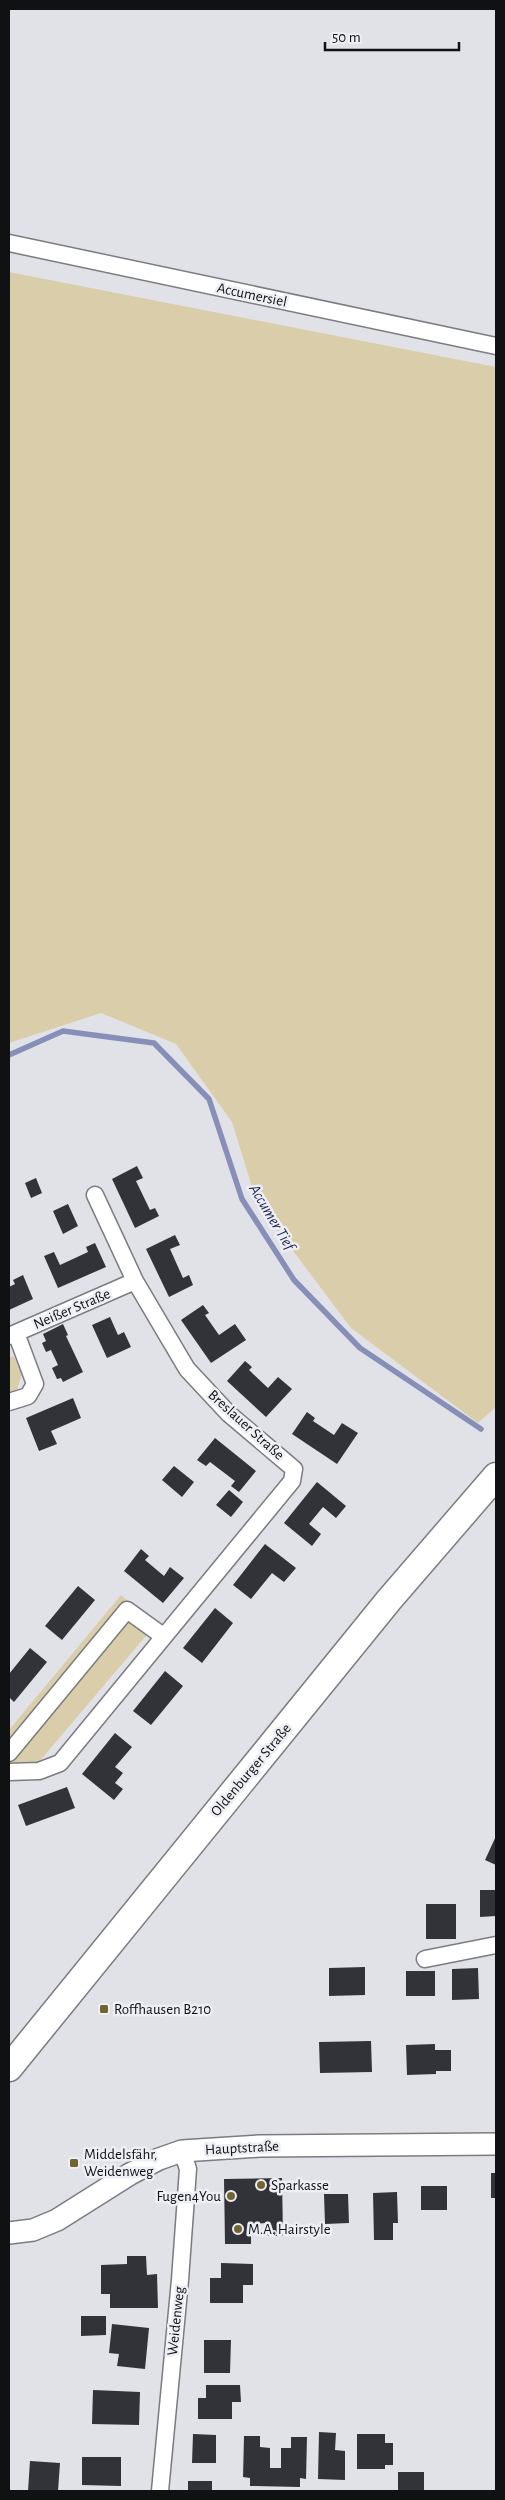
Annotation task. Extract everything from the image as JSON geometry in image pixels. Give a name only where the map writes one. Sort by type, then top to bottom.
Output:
[{"type":"main road","name":"Oldenburger Straße","points":[[9,2068],[389,1600],[496,1476]]},
{"type":"street","name":"Accumersiel","points":[[9,243],[496,346]]},
{"type":"street","name":"Breslauer Straße","points":[[9,1772],[40,1771],[60,1764],[292,1481],[294,1469],[228,1414],[187,1369],[135,1281],[95,1195]]},
{"type":"street","name":"Neißer Straße","points":[[13,1334],[135,1281]]},
{"type":"street","points":[[9,1402],[28,1396],[35,1384],[13,1334]]},
{"type":"street","points":[[9,1753],[127,1610],[163,1636]]},
{"type":"street","points":[[425,1959],[496,1945]]},
{"type":"street","name":"Hauptstraße","points":[[9,2233],[33,2230],[57,2220],[130,2174],[159,2159],[182,2151],[260,2146],[496,2144]]},
{"type":"street","name":"Weidenweg","points":[[160,2491],[188,2169],[182,2151]]},
{"type":"shaded area","points":[[9,272],[496,367],[496,1407],[478,1423],[351,1328],[257,1203],[232,1122],[176,1044],[101,1013],[9,1043]]},
{"type":"shaded area","points":[[9,1356],[14,1357],[22,1373],[17,1390],[9,1393]]},
{"type":"shaded area","points":[[121,1595],[156,1624],[27,1776],[9,1776],[9,1730]]},
{"type":"building","points":[[137,1166],[143,1178],[136,1181],[150,1210],[155,1208],[159,1216],[135,1228],[112,1179]]},
{"type":"building","points":[[36,1178],[42,1193],[31,1198],[25,1183]]},
{"type":"building","points":[[68,1204],[78,1226],[63,1234],[53,1211]]},
{"type":"building","points":[[175,1235],[180,1245],[170,1249],[183,1278],[189,1275],[193,1285],[169,1297],[146,1249]]},
{"type":"building","points":[[95,1243],[106,1267],[58,1288],[44,1256],[54,1252],[60,1265],[88,1252],[86,1247]]},
{"type":"building","points":[[23,1275],[33,1299],[9,1310],[9,1287],[15,1284],[13,1280]]},
{"type":"building","points":[[203,1305],[209,1313],[205,1315],[219,1335],[235,1324],[246,1340],[211,1363],[181,1320]]},
{"type":"building","points":[[110,1317],[118,1335],[124,1332],[131,1347],[107,1358],[92,1325]]},
{"type":"building","points":[[63,1324],[68,1335],[66,1336],[83,1372],[63,1382],[61,1378],[57,1379],[52,1368],[58,1365],[51,1350],[46,1352],[42,1343],[46,1341],[43,1334]]},
{"type":"building","points":[[245,1361],[252,1367],[249,1370],[268,1388],[278,1377],[292,1389],[266,1417],[227,1381]]},
{"type":"building","points":[[73,1398],[81,1418],[51,1431],[57,1444],[39,1451],[26,1418]]},
{"type":"building","points":[[307,1412],[315,1418],[313,1421],[334,1435],[342,1423],[358,1433],[337,1464],[292,1434]]},
{"type":"building","points":[[215,1438],[256,1471],[239,1492],[231,1486],[235,1481],[210,1462],[206,1466],[197,1460]]},
{"type":"building","points":[[174,1466],[194,1482],[182,1497],[162,1480]]},
{"type":"building","points":[[317,1482],[346,1506],[336,1518],[323,1507],[309,1524],[321,1534],[312,1546],[284,1523]]},
{"type":"building","points":[[229,1490],[243,1502],[231,1517],[216,1505]]},
{"type":"building","points":[[265,1544],[296,1568],[284,1582],[272,1573],[251,1599],[233,1585]]},
{"type":"building","points":[[141,1549],[149,1556],[145,1560],[164,1576],[170,1567],[184,1578],[163,1603],[124,1571]]},
{"type":"building","points":[[78,1586],[95,1600],[62,1640],[45,1626]]},
{"type":"building","points":[[215,1608],[233,1623],[202,1663],[183,1648]]},
{"type":"building","points":[[30,1648],[47,1662],[14,1702],[9,1697],[9,1674]]},
{"type":"building","points":[[165,1671],[183,1686],[151,1725],[133,1711]]},
{"type":"building","points":[[115,1733],[132,1747],[115,1767],[123,1773],[115,1783],[123,1789],[114,1800],[82,1774]]},
{"type":"building","points":[[67,1787],[75,1808],[26,1826],[18,1805]]},
{"type":"building","points":[[496,1836],[496,1865],[485,1860]]},
{"type":"building","points":[[480,1890],[496,1890],[496,1916],[480,1917]]},
{"type":"building","points":[[426,1904],[456,1904],[456,1939],[426,1939]]},
{"type":"building","points":[[365,1967],[365,1995],[329,1996],[329,1968]]},
{"type":"building","points":[[478,1968],[479,1999],[452,2000],[452,1969]]},
{"type":"building","points":[[406,1971],[435,1971],[435,1996],[406,1996]]},
{"type":"building","points":[[371,2041],[372,2072],[320,2073],[319,2042]]},
{"type":"building","points":[[435,2044],[435,2050],[451,2050],[451,2071],[436,2071],[436,2074],[407,2075],[406,2045]]},
{"type":"building","points":[[491,2173],[496,2173],[496,2198],[491,2198]]},
{"type":"building","points":[[282,2178],[283,2236],[268,2236],[267,2223],[251,2224],[251,2244],[225,2244],[224,2179]]},
{"type":"building","points":[[421,2186],[447,2186],[447,2210],[421,2210]]},
{"type":"building","points":[[397,2192],[398,2223],[393,2223],[393,2240],[374,2240],[373,2193]]},
{"type":"building","points":[[324,2194],[348,2194],[349,2223],[325,2224]]},
{"type":"building","points":[[127,2256],[146,2256],[147,2275],[157,2274],[158,2308],[110,2308],[110,2294],[101,2294],[101,2265],[127,2264]]},
{"type":"building","points":[[221,2263],[253,2264],[253,2285],[243,2285],[243,2303],[210,2303],[210,2278],[221,2278]]},
{"type":"building","points":[[81,2316],[106,2316],[106,2335],[81,2336]]},
{"type":"building","points":[[112,2324],[149,2328],[145,2369],[117,2366],[119,2354],[109,2353]]},
{"type":"building","points":[[204,2340],[231,2340],[230,2373],[204,2373]]},
{"type":"building","points":[[206,2385],[240,2385],[241,2402],[232,2402],[232,2419],[198,2419],[198,2398],[206,2398]]},
{"type":"building","points":[[93,2390],[140,2392],[139,2425],[92,2424]]},
{"type":"building","points":[[319,2432],[336,2433],[335,2450],[345,2451],[345,2480],[318,2479]]},
{"type":"building","points":[[193,2434],[216,2435],[216,2463],[192,2463]]},
{"type":"building","points":[[357,2434],[385,2434],[385,2443],[393,2443],[393,2465],[385,2465],[385,2469],[357,2469]]},
{"type":"building","points":[[244,2436],[260,2436],[260,2447],[270,2448],[270,2468],[281,2468],[281,2448],[291,2448],[291,2437],[307,2437],[306,2479],[300,2478],[300,2487],[250,2486],[250,2478],[243,2477]]},
{"type":"building","points":[[82,2457],[121,2457],[121,2486],[82,2485]]},
{"type":"building","points":[[30,2461],[60,2463],[58,2491],[28,2491]]},
{"type":"building","points":[[398,2472],[424,2472],[424,2491],[398,2491]]},
{"type":"building","points":[[188,2481],[212,2481],[212,2491],[188,2491]]},
{"type":"waterway","name":"Accumer Tief","points":[[9,1055],[63,1031],[154,1043],[209,1099],[242,1199],[294,1280],[360,1348],[481,1429]]},
{"type":"place","name":"Roffhausen B210","points":[[104,2009]]},
{"type":"place","name":"Middelsfähr, Weidenweg","points":[[74,2163]]},
{"type":"place","name":"Sparkasse","points":[[261,2185]]},
{"type":"place","name":"Fugen4You","points":[[231,2196]]},
{"type":"place","name":"M.A. Hairstyle","points":[[238,2229]]}]
